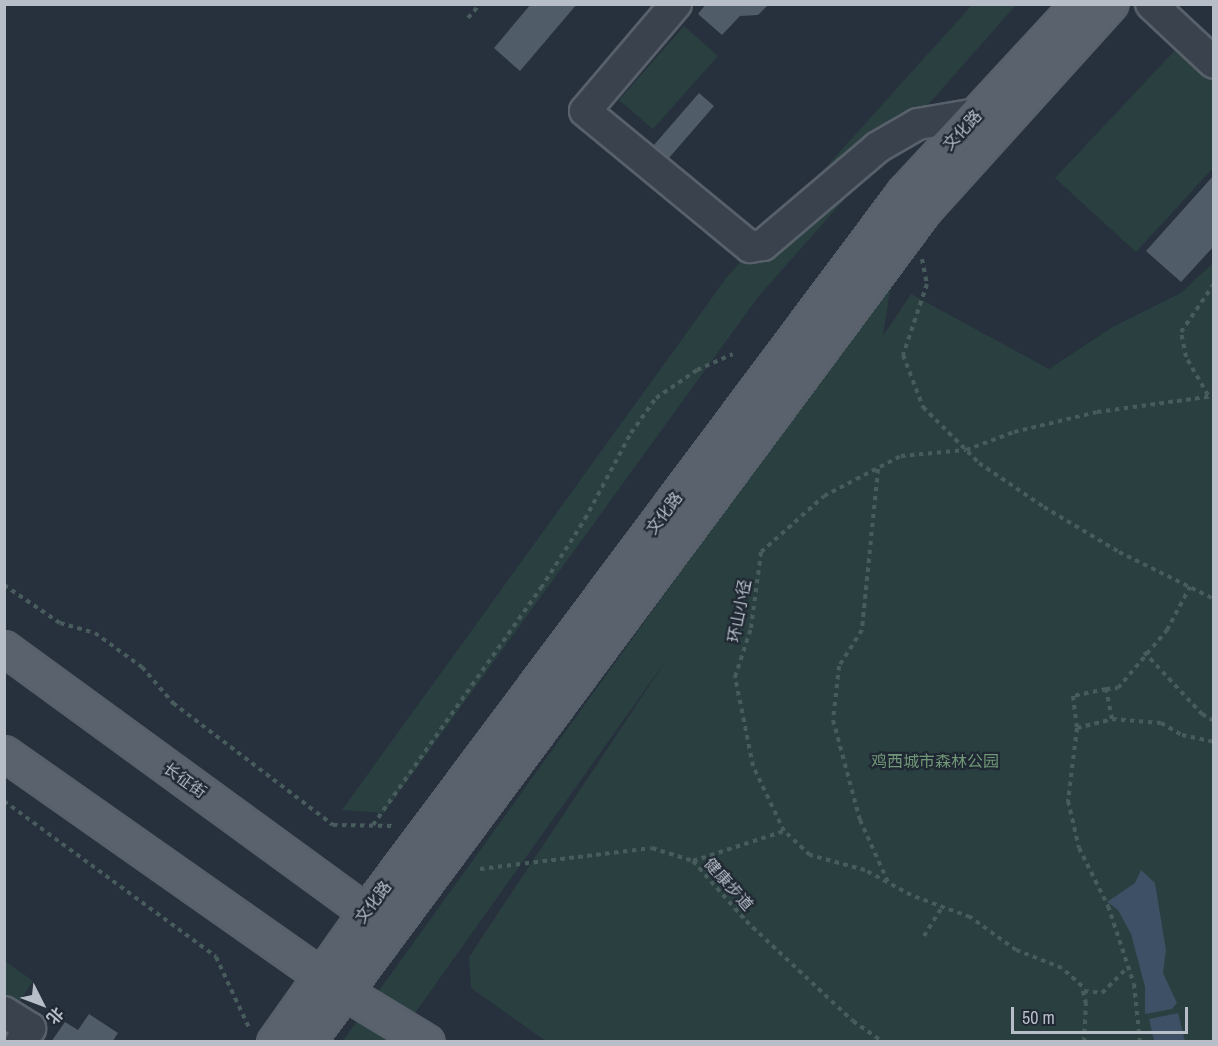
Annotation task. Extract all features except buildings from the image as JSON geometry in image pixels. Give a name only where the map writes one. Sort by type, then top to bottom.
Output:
[{"type":"main road","name":"文化路","points":[[307,1041],[366,912],[904,192],[1078,4]]},
{"type":"main road","name":"文化路","points":[[263,1037],[333,988],[924,210],[1110,4]]},
{"type":"main road","name":"长征街","points":[[4,648],[366,912]]},
{"type":"main road","points":[[4,753],[333,988],[427,1041]]},
{"type":"street","points":[[676,4],[585,111],[750,247],[763,244],[878,147],[918,124],[976,114]]},
{"type":"street","points":[[1151,4],[1214,63]]},
{"type":"street","points":[[4,1012],[30,1028],[21,1041]]},
{"type":"path","points":[[468,18],[480,4]]},
{"type":"path","points":[[921,250],[927,284],[903,355],[923,407],[966,450],[1044,507],[1119,552],[1214,599]]},
{"type":"path","points":[[1211,395],[1186,357],[1181,332],[1214,284]]},
{"type":"path","points":[[373,825],[541,588],[585,519],[631,433],[656,398],[697,370],[733,354]]},
{"type":"path","name":"环山小径","points":[[1084,991],[1062,968],[1016,950],[970,917],[942,907],[865,870],[810,855],[784,831],[753,766],[735,677],[751,628],[761,552],[824,496],[901,456],[966,450],[1014,432],[1096,412],[1211,395]]},
{"type":"path","points":[[878,468],[862,630],[839,666],[833,720],[860,820],[889,883]]},
{"type":"path","points":[[4,585],[60,623],[95,633],[114,646],[142,667],[173,703],[333,825],[430,826]]},
{"type":"path","points":[[1140,1041],[1134,984],[1108,906],[1078,848],[1068,801],[1077,728],[1073,696],[1118,688],[1144,652],[1167,630],[1190,587]]},
{"type":"path","points":[[1144,652],[1202,714],[1214,721]]},
{"type":"path","points":[[1106,689],[1112,719]]},
{"type":"path","points":[[1077,728],[1112,719],[1161,723],[1182,735],[1214,742]]},
{"type":"path","points":[[4,801],[216,957],[263,1037]]},
{"type":"path","points":[[693,861],[784,831]]},
{"type":"path","name":"健康步道","points":[[480,869],[652,848],[693,861],[763,937],[853,1021],[883,1041]]},
{"type":"path","points":[[924,936],[942,907]]},
{"type":"path","points":[[1084,1041],[1084,991],[1102,993],[1128,967]]},
{"type":"green space","points":[[972,5],[1016,5],[758,297],[384,813],[342,810],[727,277]]},
{"type":"green space","points":[[684,26],[718,56],[653,129],[619,100]]},
{"type":"green space","points":[[1179,46],[1213,78],[1213,168],[1136,252],[1055,178]]},
{"type":"green space","name":"鸡西城市森林公园","points":[[1213,263],[1213,1041],[546,1041],[471,988],[469,957],[667,659],[395,1041],[342,1042],[892,278],[883,336],[911,294],[1049,369],[1111,328],[1181,293]]},
{"type":"green space","points":[[5,961],[33,981],[5,1024]]},
{"type":"water","points":[[1141,870],[1155,883],[1166,950],[1163,973],[1177,1003],[1172,1009],[1145,1014],[1145,987],[1131,934],[1118,910],[1107,902],[1135,883]]},
{"type":"water","points":[[1178,1013],[1185,1041],[1154,1041],[1149,1019]]}]
